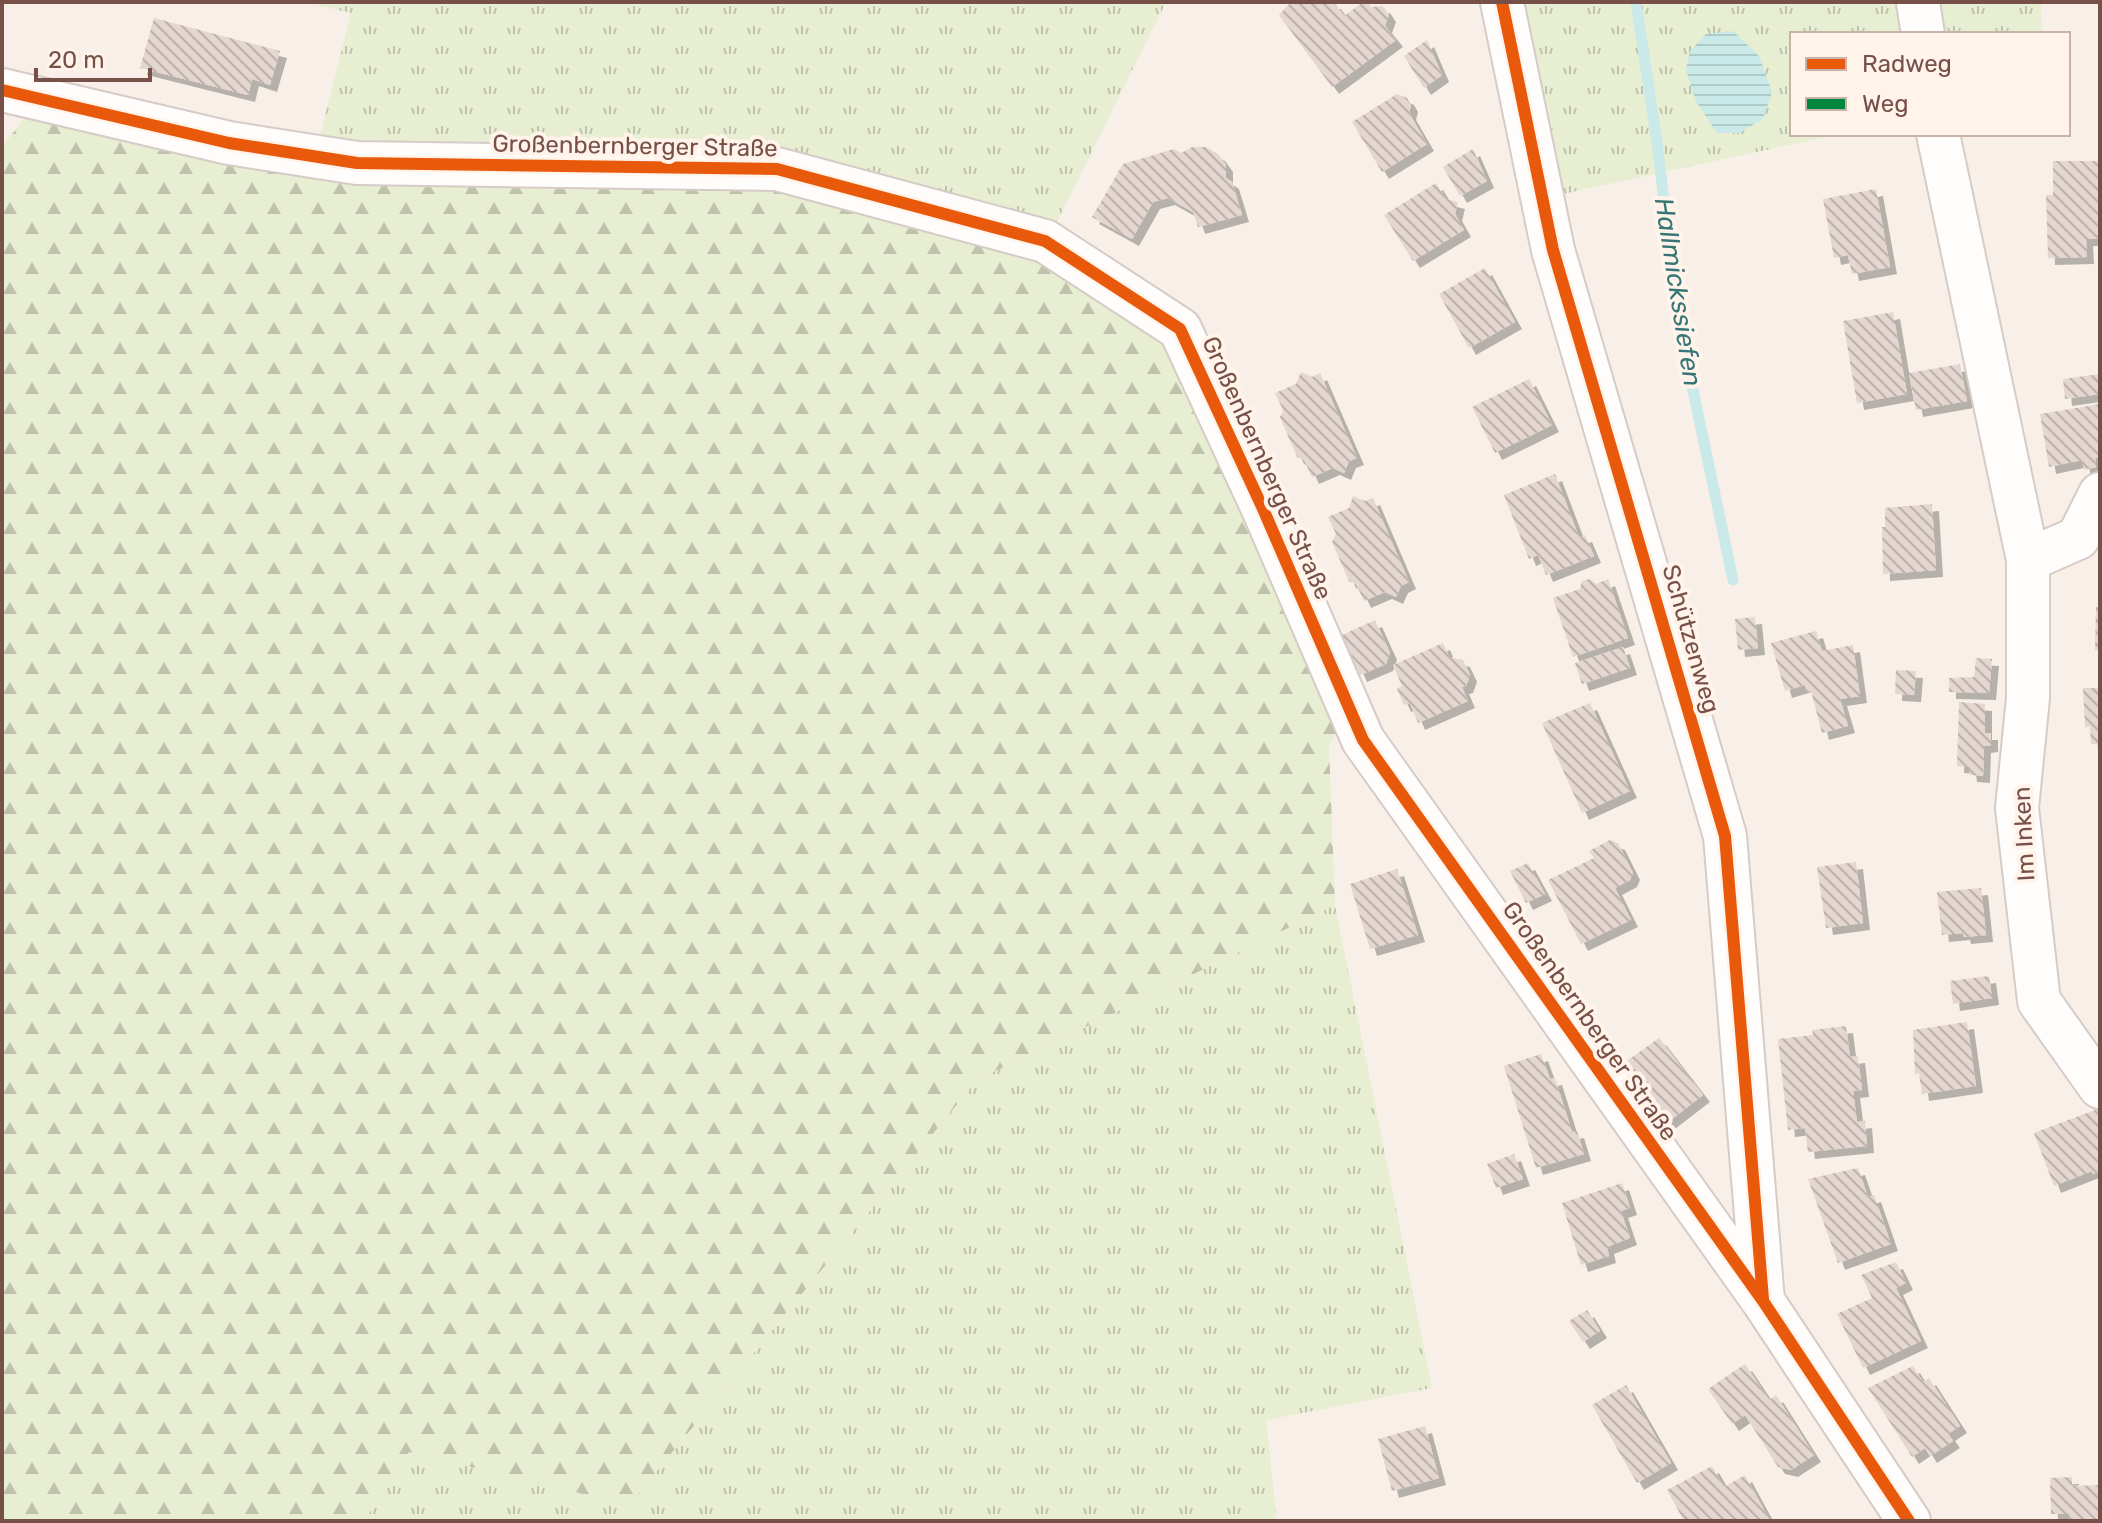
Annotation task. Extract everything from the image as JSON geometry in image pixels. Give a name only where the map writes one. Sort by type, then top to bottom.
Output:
[{"type":"street","name":"Schützenweg","points":[[1502,2],[1553,250],[1725,836],[1763,1301]]},
{"type":"street","points":[[1918,3],[1923,32]]},
{"type":"street","name":"Großenbernberger Straße","points":[[2,90],[229,143],[357,163],[777,169],[1045,241],[1180,329],[1264,511],[1363,740],[1763,1301],[1909,1521]]},
{"type":"street","name":"Im Inken","points":[[1938,136],[2028,560],[2028,698],[2017,808],[2039,1001],[2100,1087]]},
{"type":"street","points":[[2028,560],[2078,538],[2100,494]]},
{"type":"green space","points":[[305,2],[1166,2],[1051,234],[316,151],[351,13]]},
{"type":"green space","points":[[1512,2],[2041,2],[2042,32],[1790,32],[1790,136],[1831,136],[1549,197]]},
{"type":"green space","points":[[34,106],[224,150],[774,174],[1042,247],[1173,333],[1346,716],[1329,745],[1335,905],[977,1080],[629,1505],[409,1452],[364,1521],[2,1521],[2,147]]},
{"type":"green space","points":[[1335,905],[1432,1388],[1266,1420],[1277,1521],[364,1521],[409,1451],[629,1505],[977,1080]]},
{"type":"water","points":[[1733,31],[1759,56],[1772,92],[1763,119],[1739,133],[1717,133],[1696,101],[1686,70],[1690,51],[1706,34]]},
{"type":"building","points":[[1291,2],[1334,2],[1344,16],[1363,2],[1368,2],[1371,7],[1383,6],[1389,15],[1385,26],[1396,40],[1332,87],[1279,15]]},
{"type":"building","points":[[154,18],[280,51],[270,85],[252,79],[248,95],[140,68]]},
{"type":"building","points":[[1427,40],[1442,75],[1424,88],[1404,56]]},
{"type":"building","points":[[1397,94],[1407,98],[1411,105],[1409,113],[1427,144],[1382,172],[1352,122]]},
{"type":"building","points":[[1192,147],[1206,147],[1218,154],[1226,165],[1226,178],[1232,182],[1242,215],[1198,227],[1193,212],[1168,198],[1153,202],[1132,239],[1092,217],[1123,164],[1174,149],[1181,153]]},
{"type":"building","points":[[1473,149],[1487,181],[1460,196],[1443,167]]},
{"type":"building","points":[[2053,161],[2100,161],[2100,239],[2086,239],[2087,257],[2048,258],[2046,195],[2053,195]]},
{"type":"building","points":[[1436,183],[1446,199],[1458,202],[1455,214],[1464,230],[1413,261],[1384,215]]},
{"type":"building","points":[[1876,189],[1890,267],[1852,274],[1848,255],[1834,258],[1823,199]]},
{"type":"building","points":[[1485,268],[1515,322],[1469,348],[1439,294]]},
{"type":"building","points":[[1893,312],[1907,394],[1857,403],[1843,321]]},
{"type":"building","points":[[1960,364],[1967,401],[1916,410],[1909,373]]},
{"type":"building","points":[[1301,372],[1312,377],[1320,373],[1357,458],[1349,461],[1344,473],[1333,468],[1312,477],[1304,460],[1297,457],[1280,417],[1283,410],[1275,393],[1296,384]]},
{"type":"building","points":[[2100,374],[2100,394],[2065,399],[2063,379]]},
{"type":"building","points":[[1529,379],[1552,425],[1495,453],[1472,407]]},
{"type":"building","points":[[2100,404],[2100,457],[2095,458],[2096,467],[2084,470],[2082,460],[2049,467],[2040,414]]},
{"type":"building","points":[[1555,474],[1579,537],[1585,535],[1594,556],[1546,575],[1538,555],[1529,559],[1504,495]]},
{"type":"building","points":[[1353,496],[1365,501],[1373,498],[1409,582],[1401,586],[1396,597],[1385,592],[1364,601],[1356,584],[1349,581],[1332,542],[1336,534],[1328,517],[1349,508]]},
{"type":"building","points":[[1932,504],[1936,570],[1883,574],[1882,527],[1885,527],[1885,508]]},
{"type":"building","points":[[1590,579],[1596,584],[1608,579],[1628,638],[1573,657],[1553,598],[1580,589],[1582,581]]},
{"type":"building","points":[[2096,607],[2100,607],[2100,650],[2095,650]]},
{"type":"building","points":[[1755,617],[1758,648],[1738,650],[1735,619]]},
{"type":"building","points":[[1375,620],[1390,653],[1386,664],[1360,675],[1342,635]]},
{"type":"building","points":[[1816,631],[1822,651],[1853,645],[1860,696],[1840,699],[1848,726],[1822,733],[1811,691],[1807,692],[1805,685],[1785,691],[1771,643]]},
{"type":"building","points":[[1443,643],[1449,657],[1463,660],[1470,675],[1466,686],[1462,687],[1468,701],[1418,723],[1410,703],[1404,705],[1397,689],[1402,686],[1393,665]]},
{"type":"building","points":[[1623,647],[1630,668],[1582,684],[1575,663]]},
{"type":"building","points":[[1976,658],[1992,659],[1989,693],[1949,692],[1949,678],[1974,677]]},
{"type":"building","points":[[1896,670],[1916,671],[1914,695],[1895,694]]},
{"type":"building","points":[[2083,688],[2100,688],[2100,744],[2091,744],[2090,727],[2085,727]]},
{"type":"building","points":[[1959,702],[1985,704],[1985,733],[1991,733],[1991,745],[1984,746],[1983,776],[1970,775],[1969,767],[1957,766]]},
{"type":"building","points":[[1590,703],[1630,791],[1582,813],[1542,723]]},
{"type":"building","points":[[1610,840],[1618,843],[1633,873],[1630,880],[1615,888],[1631,920],[1581,944],[1548,880],[1594,858],[1589,851]]},
{"type":"building","points":[[1856,862],[1863,923],[1826,928],[1817,867]]},
{"type":"building","points":[[1528,863],[1545,894],[1526,903],[1510,871]]},
{"type":"building","points":[[1397,869],[1418,935],[1370,949],[1350,884]]},
{"type":"building","points":[[1981,888],[1986,935],[1942,935],[1937,892]]},
{"type":"building","points":[[1989,976],[1992,998],[1953,1004],[1950,981]]},
{"type":"building","points":[[1967,1022],[1976,1086],[1922,1094],[1919,1073],[1915,1074],[1913,1030]]},
{"type":"building","points":[[1846,1026],[1850,1057],[1858,1056],[1862,1090],[1853,1091],[1857,1122],[1865,1121],[1867,1146],[1808,1152],[1805,1128],[1788,1130],[1778,1039],[1813,1035],[1812,1030]]},
{"type":"building","points":[[1659,1038],[1703,1095],[1668,1122],[1624,1063]]},
{"type":"building","points":[[1541,1054],[1550,1079],[1555,1078],[1572,1132],[1577,1131],[1584,1154],[1536,1168],[1504,1066]]},
{"type":"building","points":[[2100,1108],[2100,1171],[2093,1174],[2092,1171],[2054,1186],[2034,1133]]},
{"type":"building","points":[[1514,1154],[1523,1179],[1496,1188],[1487,1164]]},
{"type":"building","points":[[1858,1168],[1868,1197],[1874,1195],[1891,1244],[1838,1263],[1808,1179]]},
{"type":"building","points":[[1622,1183],[1630,1208],[1621,1211],[1630,1238],[1607,1247],[1609,1256],[1581,1265],[1562,1203]]},
{"type":"building","points":[[1896,1262],[1906,1283],[1896,1288],[1921,1341],[1863,1368],[1837,1314],[1872,1298],[1861,1275]]},
{"type":"building","points":[[1587,1310],[1600,1331],[1583,1342],[1569,1321]]},
{"type":"building","points":[[1745,1364],[1769,1400],[1776,1395],[1814,1455],[1791,1470],[1778,1467],[1745,1415],[1732,1424],[1708,1389]]},
{"type":"building","points":[[1913,1366],[1923,1382],[1929,1378],[1960,1426],[1948,1434],[1953,1441],[1930,1456],[1925,1448],[1912,1457],[1868,1388]]},
{"type":"building","points":[[1626,1385],[1671,1463],[1637,1483],[1592,1405]]},
{"type":"building","points":[[1425,1426],[1439,1478],[1392,1491],[1378,1439]]},
{"type":"building","points":[[1712,1466],[1724,1487],[1745,1475],[1770,1521],[1684,1521],[1667,1490]]},
{"type":"building","points":[[2072,1477],[2072,1486],[2100,1485],[2100,1521],[2070,1521],[2069,1514],[2051,1514],[2050,1478]]},
{"type":"waterway","name":"Hallmickssiefen","points":[[1636,2],[1657,142],[1678,319],[1733,580]]},
{"type":"cycle path","points":[[1502,2],[1553,250],[1725,836],[1763,1299]]},
{"type":"cycle path","points":[[2,90],[229,143],[357,163],[777,169],[1045,241],[1180,329],[1264,511],[1363,740],[1763,1301],[1909,1521]]}]
